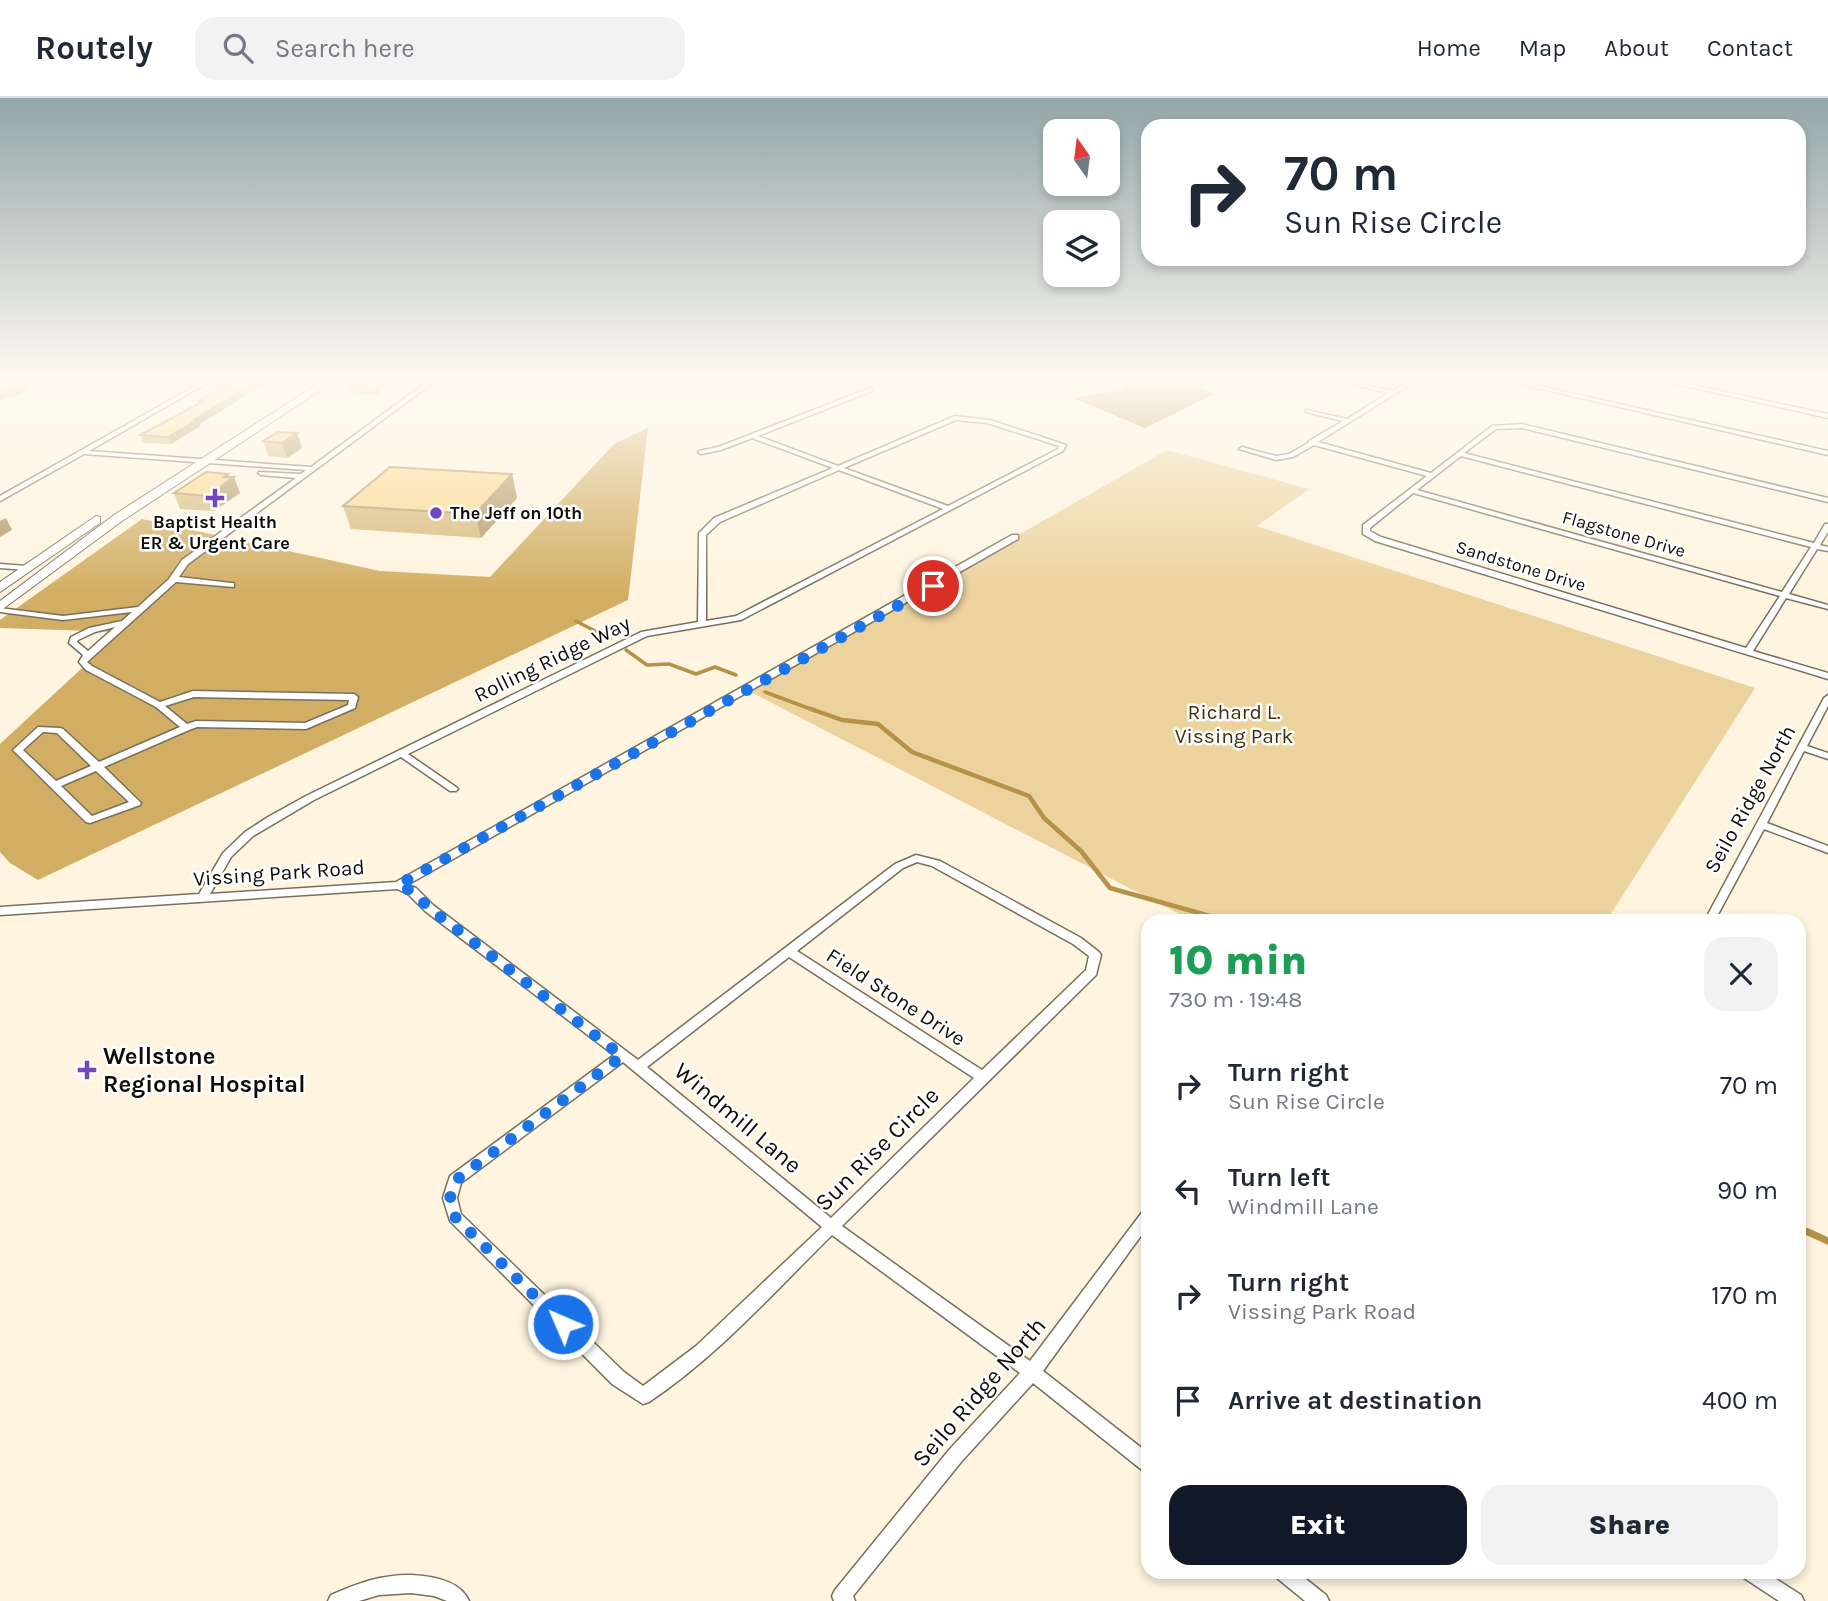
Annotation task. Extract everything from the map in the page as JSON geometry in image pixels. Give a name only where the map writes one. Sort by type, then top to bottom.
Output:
[{"type":"main road","points":[[0,588],[200,452]]},
{"type":"main road","points":[[0,609],[118,519],[219,452]]},
{"type":"street","points":[[186,728],[159,705],[89,668],[83,662],[173,579],[185,562],[336,452]]},
{"type":"street","points":[[796,452],[950,509]]},
{"type":"street","name":"Rolling Ridge Way","points":[[839,468],[876,452]]},
{"type":"street","name":"Rolling Ridge Way","points":[[204,897],[227,855],[249,834],[310,798],[644,634],[738,618],[1057,452]]},
{"type":"street","points":[[1256,452],[1283,458],[1293,452]]},
{"type":"street","points":[[1348,452],[1432,475]]},
{"type":"street","name":"Sandstone Drive","points":[[1630,452],[1828,500]]},
{"type":"street","points":[[0,499],[83,453],[313,469]]},
{"type":"street","points":[[1460,454],[1828,549]]},
{"type":"street","name":"Sandstone Drive","points":[[1460,454],[1372,521],[1366,527],[1366,532],[1378,539],[1828,676]]},
{"type":"street","points":[[204,462],[215,470],[303,476]]},
{"type":"street","points":[[702,625],[702,535],[717,520],[839,468]]},
{"type":"street","name":"Flagstone Drive","points":[[1412,491],[1828,607]]},
{"type":"street","points":[[1748,652],[1828,526]]},
{"type":"street","name":"Vissing Park Road","points":[[0,911],[398,885],[1015,537]]},
{"type":"street","points":[[0,566],[27,568]]},
{"type":"street","points":[[173,579],[230,585]]},
{"type":"street","points":[[0,609],[63,618],[140,609]]},
{"type":"street","points":[[88,655],[73,643],[78,636],[125,622]]},
{"type":"street","points":[[55,785],[196,724],[306,726],[352,706],[354,697],[192,694],[159,705]]},
{"type":"street","name":"Seilo Ridge North","points":[[1713,914],[1732,875],[1763,825],[1828,698]]},
{"type":"street","points":[[41,730],[60,731],[98,766],[136,803],[90,820],[18,750],[41,730]]},
{"type":"street","points":[[1803,748],[1828,756]]},
{"type":"street","points":[[401,753],[453,789]]},
{"type":"street","points":[[1763,825],[1828,850]]},
{"type":"street","name":"Sun Rise Circle","points":[[622,1056],[456,1180],[450,1198],[455,1217],[618,1378],[643,1396],[675,1377],[832,1227],[982,1076],[1092,972],[1095,955],[1077,941],[936,863],[916,858],[899,866],[638,1068]]},
{"type":"street","name":"Windmill Lane","points":[[398,885],[412,891],[429,908],[547,1001],[638,1068],[832,1227],[1032,1372],[1141,1458]]},
{"type":"street","name":"Field Stone Drive","points":[[789,951],[982,1076]]},
{"type":"street","name":"Seilo Ridge North","points":[[843,1598],[955,1456],[1032,1372],[1141,1224]]},
{"type":"street","points":[[1292,1579],[1320,1601]]},
{"type":"street","points":[[1761,1579],[1796,1601]]},
{"type":"street","points":[[337,1601],[379,1586],[429,1585],[457,1597],[460,1601]]},
{"type":"green space","name":"Richard L. Vissing Park","points":[[1163,452],[1175,452],[1309,489],[1257,526],[1755,688],[1611,914],[1179,914],[747,690]]},
{"type":"shaded area","points":[[606,452],[645,452],[628,600],[38,880],[10,863],[0,852],[0,744],[121,632],[0,628],[0,620],[142,519],[380,571],[490,577]]},
{"type":"building","points":[[390,467],[512,474],[475,514],[343,506]]},
{"type":"building","points":[[206,472],[234,477],[207,496],[174,493]]},
{"type":"waterway","points":[[576,621],[610,639]]},
{"type":"waterway","points":[[626,650],[647,665],[669,664],[696,674],[715,667],[736,675]]},
{"type":"waterway","points":[[765,692],[816,711]]},
{"type":"waterway","points":[[811,709],[842,720],[878,724],[912,752],[1029,796],[1044,818],[1081,851],[1110,888],[1203,914]]},
{"type":"waterway","points":[[1806,1230],[1812,1233]]},
{"type":"waterway","points":[[1808,1232],[1828,1241]]},
{"type":"place","name":"Baptist Health ER & Urgent Care","points":[[215,498]]},
{"type":"place","name":"The Jeff on 10th","points":[[436,513]]},
{"type":"place","name":"Wellstone Regional Hospital","points":[[87,1070]]},
{"type":"route","points":[[563,1324],[455,1217],[450,1198],[456,1180],[622,1056],[547,1001],[429,908],[412,891],[398,885],[933,586]]}]
